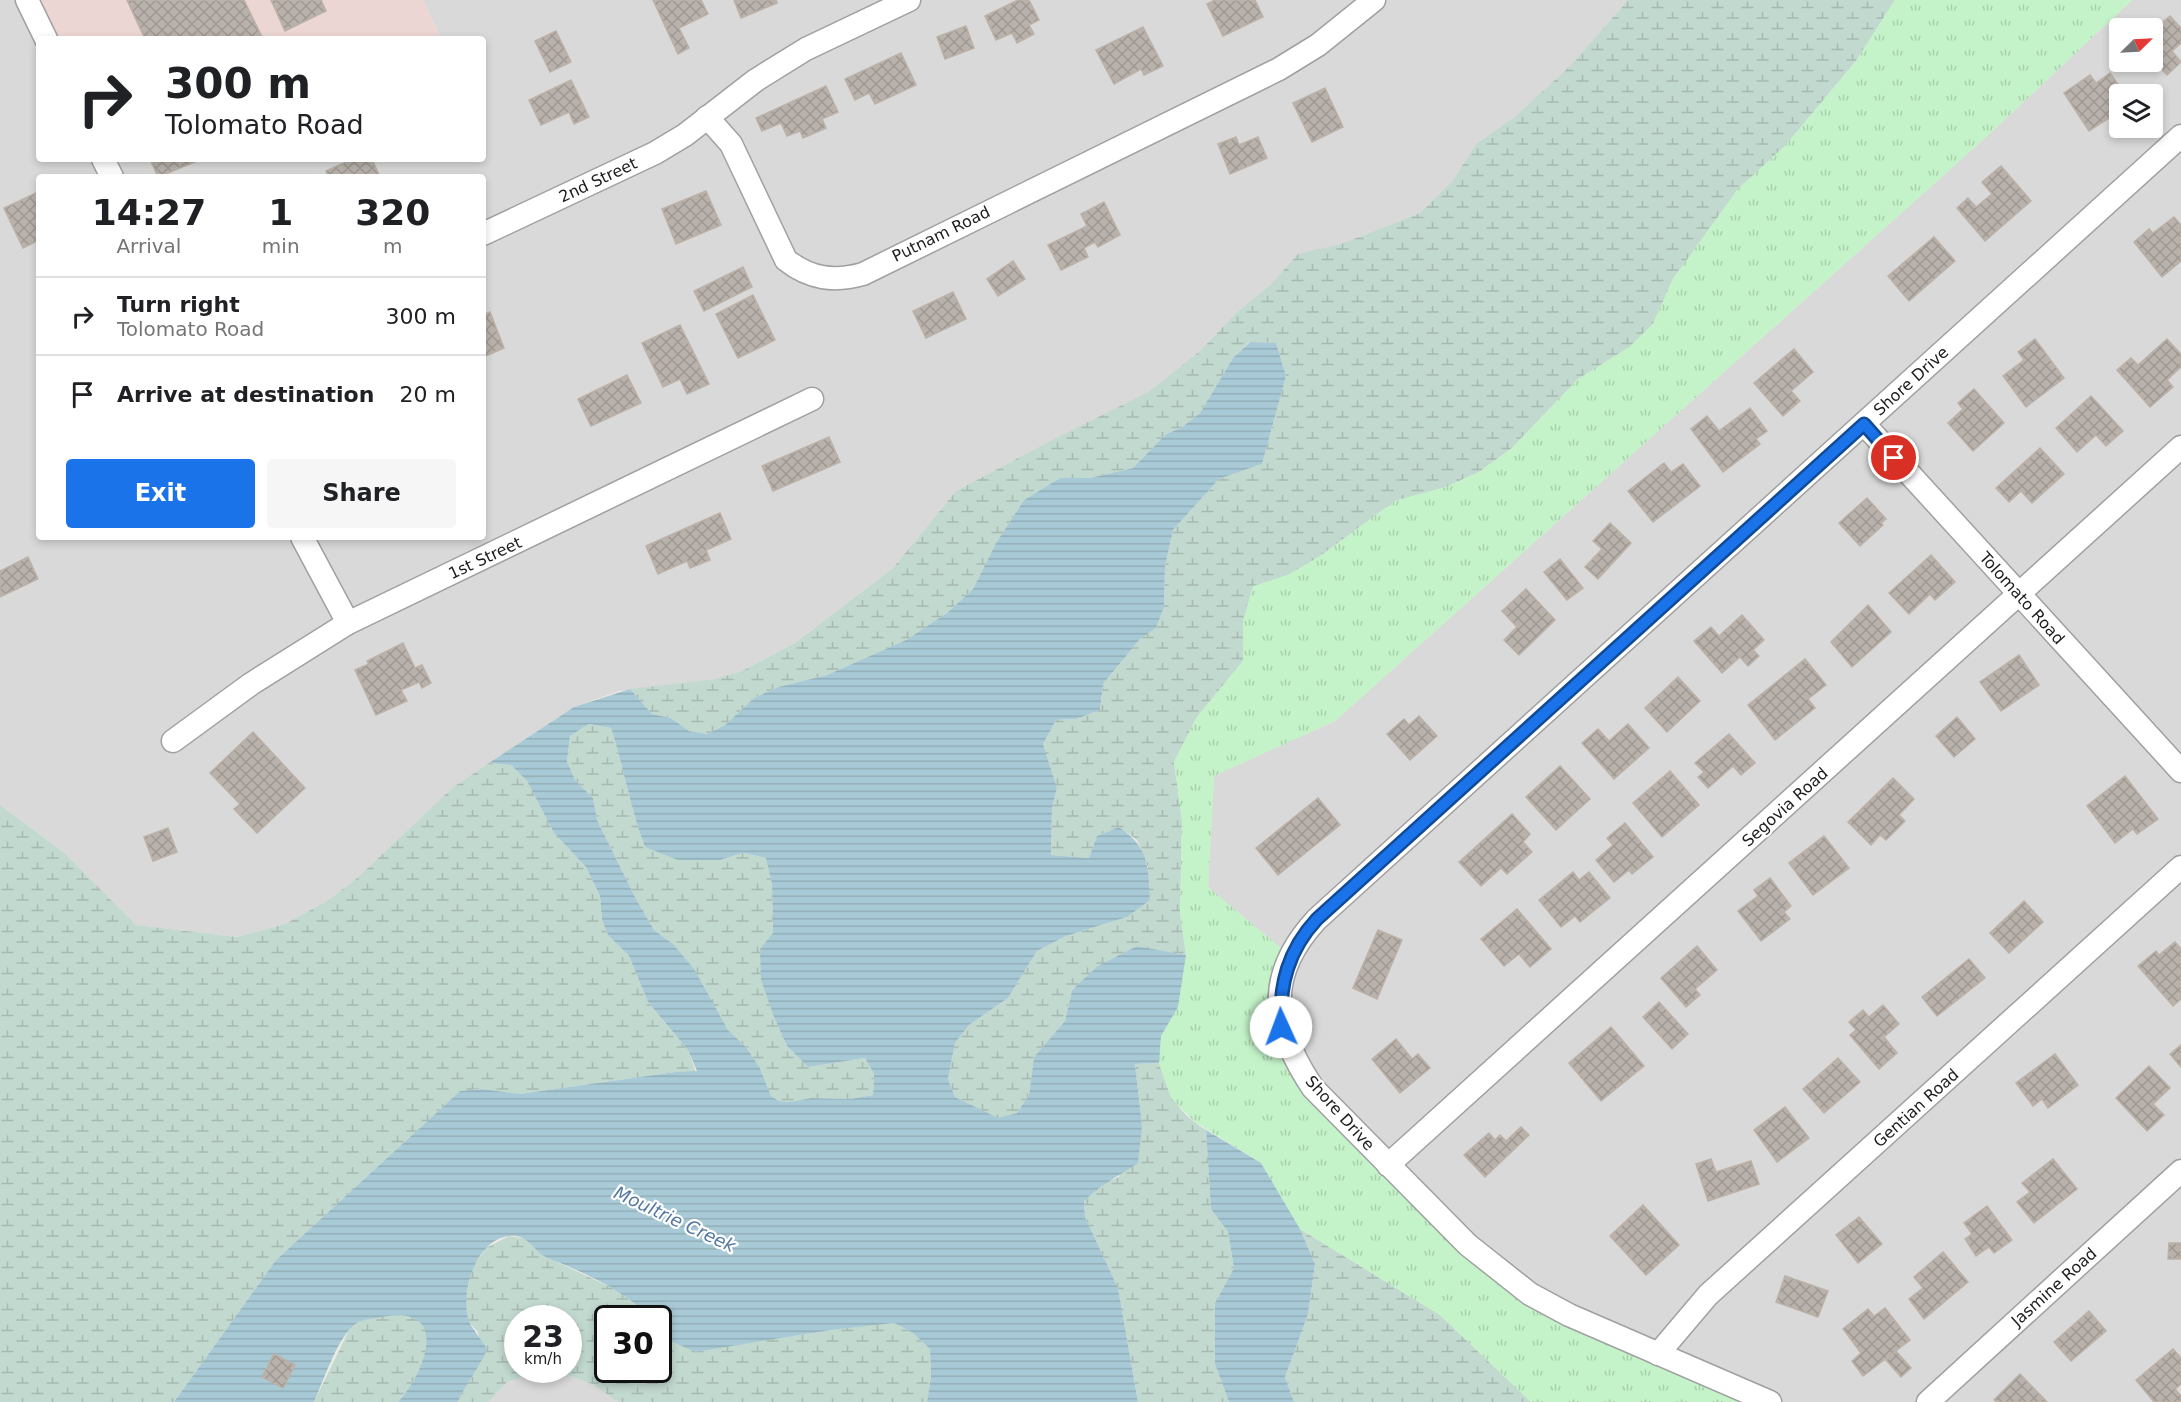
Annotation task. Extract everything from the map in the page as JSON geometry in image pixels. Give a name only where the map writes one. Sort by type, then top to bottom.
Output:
[{"type":"street","points":[[27,0],[45,36]]},
{"type":"street","points":[[707,117],[756,80],[806,49],[909,0]]},
{"type":"street","name":"Putnam Road","points":[[707,117],[731,144],[786,260],[798,270],[816,277],[848,278],[863,274],[1279,69],[1318,45],[1374,0]]},
{"type":"street","name":"2nd Street","points":[[486,233],[655,153],[707,117]]},
{"type":"street","name":"Shore Drive","points":[[1770,1402],[1569,1315],[1530,1294],[1468,1245],[1313,1088],[1288,1046],[1281,1027],[1280,1001],[1283,979],[1294,950],[1317,919],[2181,136]]},
{"type":"street","name":"1st Street","points":[[173,741],[251,684],[348,623],[812,399]]},
{"type":"street","name":"Tolomato Road","points":[[1864,424],[2181,771]]},
{"type":"street","name":"Segovia Road","points":[[1388,1165],[1796,798],[2018,592],[2181,447]]},
{"type":"street","points":[[304,540],[348,623]]},
{"type":"street","name":"Gentian Road","points":[[1658,1354],[1708,1295],[2181,867]]},
{"type":"street","name":"Jasmine Road","points":[[1928,1402],[2181,1171]]},
{"type":"shaded area","points":[[0,0],[30,0],[38,36],[36,36],[36,162],[106,162],[109,168],[122,162],[486,162],[486,36],[440,36],[423,0],[1628,0],[1569,67],[1513,118],[1476,144],[1453,180],[1420,213],[1341,244],[1298,255],[1271,284],[1236,313],[1200,351],[1148,392],[956,491],[893,568],[795,643],[742,671],[715,679],[619,691],[574,707],[452,788],[356,879],[327,901],[285,924],[237,937],[136,925],[63,852],[0,805]]},
{"type":"shaded area","points":[[30,0],[423,0],[440,36],[47,36]]},
{"type":"shaded area","points":[[2132,0],[2181,0],[2181,1402],[1746,1402],[1514,1295],[1304,1092],[1208,887],[1214,775],[1335,721],[1985,138],[2109,22],[2109,72],[2163,72],[2163,18],[2113,18]]},
{"type":"shaded area","points":[[582,1380],[592,1384],[618,1402],[489,1402],[506,1383],[582,1383]]},
{"type":"green space","points":[[1628,0],[1895,0],[1856,61],[1785,146],[1738,189],[1673,279],[1653,324],[1629,348],[1578,379],[1512,448],[1479,472],[1446,487],[1395,501],[1319,557],[1288,575],[1253,587],[1243,622],[1243,661],[1197,717],[1174,762],[1182,820],[1180,913],[1186,955],[1137,946],[1072,989],[1065,1021],[1034,1057],[1029,1095],[1017,1113],[998,1119],[955,1097],[948,1079],[955,1043],[969,1025],[1008,998],[1037,951],[1066,936],[1127,917],[1148,867],[1137,840],[1119,827],[1097,836],[1089,858],[1051,855],[1052,808],[1057,788],[1043,744],[1056,720],[1076,719],[1100,710],[1103,684],[1140,639],[1156,628],[1164,607],[1165,566],[1173,530],[1219,479],[1262,464],[1286,376],[1276,343],[1249,342],[1233,358],[1200,413],[1181,428],[1166,434],[1133,468],[1090,478],[1060,478],[1024,500],[996,543],[973,589],[947,613],[906,640],[827,675],[778,687],[754,698],[725,725],[707,734],[689,731],[671,718],[652,714],[630,689],[715,679],[742,671],[795,643],[893,568],[956,491],[1148,392],[1200,351],[1236,313],[1271,284],[1298,254],[1341,244],[1420,213],[1453,180],[1476,144],[1513,118],[1569,67]]},
{"type":"green space","points":[[1895,0],[2132,0],[2113,18],[2109,18],[2109,22],[1985,138],[1335,721],[1214,776],[1208,887],[1281,948],[1270,1003],[1280,1049],[1514,1295],[1746,1402],[1531,1402],[1440,1315],[1300,1229],[1261,1163],[1195,1122],[1171,1098],[1159,1063],[1161,1036],[1178,1007],[1186,955],[1180,913],[1182,820],[1174,762],[1197,717],[1243,661],[1243,622],[1253,586],[1288,575],[1319,557],[1395,501],[1446,487],[1479,472],[1512,448],[1578,379],[1629,347],[1653,324],[1673,279],[1738,189],[1785,146],[1856,61]]},
{"type":"green space","points":[[589,724],[611,728],[645,847],[720,860],[743,853],[767,858],[772,884],[773,934],[760,949],[774,1017],[787,1046],[808,1067],[865,1058],[874,1074],[873,1095],[850,1099],[811,1098],[791,1102],[779,1101],[771,1096],[760,1068],[746,1047],[728,1030],[673,944],[654,930],[597,820],[593,798],[575,780],[567,761],[570,736]]},
{"type":"green space","points":[[489,763],[511,765],[527,781],[554,833],[586,867],[600,896],[602,920],[608,935],[629,956],[648,1002],[688,1050],[696,1073],[675,1072],[520,1094],[482,1089],[460,1091],[276,1260],[174,1402],[0,1402],[0,805],[63,852],[136,925],[237,937],[285,924],[327,901],[356,879],[452,788]]},
{"type":"green space","points":[[1159,1063],[1175,1102],[1206,1130],[1211,1209],[1228,1232],[1234,1268],[1215,1303],[1215,1364],[1229,1402],[1138,1402],[1118,1288],[1085,1217],[1084,1200],[1100,1185],[1119,1177],[1142,1125],[1135,1064]]},
{"type":"green space","points":[[1300,1229],[1440,1315],[1531,1402],[1294,1402],[1285,1377],[1308,1314],[1315,1264]]},
{"type":"green space","points":[[509,1236],[527,1239],[544,1256],[621,1292],[636,1305],[594,1305],[594,1383],[672,1383],[672,1341],[894,1323],[913,1333],[930,1349],[931,1376],[927,1402],[618,1402],[592,1384],[582,1380],[582,1305],[504,1305],[504,1383],[506,1383],[489,1402],[458,1402],[467,1380],[482,1361],[478,1332],[468,1321],[465,1303],[472,1268],[486,1248]]},
{"type":"green space","points":[[399,1314],[417,1319],[424,1327],[427,1337],[423,1361],[411,1385],[398,1402],[314,1402],[350,1328],[362,1320]]},
{"type":"water","name":"Moultrie Creek","points":[[1250,342],[1276,343],[1286,376],[1262,464],[1219,479],[1173,530],[1165,566],[1164,607],[1156,628],[1140,639],[1103,684],[1100,710],[1076,719],[1056,720],[1043,744],[1057,788],[1052,808],[1051,855],[1089,858],[1097,836],[1119,827],[1136,842],[1145,858],[1150,900],[1127,917],[1066,936],[1037,951],[1008,998],[969,1025],[955,1043],[948,1079],[955,1097],[998,1118],[1017,1113],[1029,1095],[1034,1057],[1065,1021],[1072,990],[1098,966],[1137,946],[1186,955],[1178,1007],[1161,1036],[1159,1063],[1135,1064],[1142,1125],[1138,1163],[1103,1185],[1084,1201],[1085,1217],[1118,1288],[1138,1402],[927,1402],[931,1376],[930,1349],[913,1333],[894,1323],[830,1330],[695,1352],[672,1341],[672,1305],[636,1305],[611,1287],[546,1257],[525,1239],[509,1236],[497,1240],[480,1256],[469,1281],[466,1307],[468,1318],[487,1349],[458,1402],[398,1402],[417,1374],[426,1343],[425,1330],[418,1320],[404,1316],[366,1320],[352,1327],[335,1352],[314,1402],[174,1402],[276,1260],[460,1091],[482,1089],[520,1094],[675,1072],[697,1071],[688,1050],[648,1002],[629,956],[608,935],[602,920],[600,896],[586,867],[554,833],[527,781],[511,765],[489,763],[574,707],[630,689],[652,714],[671,718],[689,731],[707,734],[725,725],[754,698],[778,687],[827,675],[906,640],[947,613],[973,589],[996,543],[1024,500],[1060,478],[1090,478],[1133,468],[1166,434],[1181,428],[1200,413],[1233,358]],"holes":[[[589,724],[611,728],[645,847],[678,860],[720,860],[743,853],[766,858],[772,884],[773,933],[760,949],[761,980],[787,1046],[808,1067],[865,1058],[874,1074],[873,1095],[850,1099],[811,1098],[790,1102],[779,1101],[771,1096],[760,1068],[746,1047],[728,1030],[694,969],[673,944],[654,930],[636,899],[597,820],[593,798],[575,780],[567,761],[570,736]]]},
{"type":"water","points":[[1206,1130],[1261,1163],[1300,1229],[1315,1264],[1308,1314],[1285,1377],[1294,1402],[1229,1402],[1215,1364],[1215,1303],[1234,1268],[1228,1232],[1211,1209]]},
{"type":"building","points":[[127,0],[244,0],[262,36],[144,36]]},
{"type":"building","points":[[271,0],[321,0],[326,11],[285,31]]},
{"type":"building","points":[[653,0],[701,0],[708,14],[679,28],[689,48],[678,54]]},
{"type":"building","points":[[734,0],[776,0],[777,3],[741,18]]},
{"type":"building","points":[[1018,0],[1029,0],[1039,20],[1029,25],[1034,34],[1017,43],[1012,33],[996,40],[985,16]]},
{"type":"building","points":[[1215,0],[1255,0],[1263,17],[1223,36],[1207,4]]},
{"type":"building","points":[[2170,16],[2181,28],[2181,43],[2172,51],[2181,62],[2167,75],[2163,71],[2163,22]]},
{"type":"building","points":[[966,26],[974,48],[945,59],[937,37]]},
{"type":"building","points":[[1143,27],[1163,66],[1144,75],[1141,69],[1114,84],[1096,50]]},
{"type":"building","points":[[556,31],[571,62],[550,72],[535,41]]},
{"type":"building","points":[[901,53],[916,85],[875,104],[869,93],[855,100],[845,79]]},
{"type":"building","points":[[2110,73],[2118,84],[2109,84],[2109,118],[2089,131],[2064,93],[2090,75],[2096,83]]},
{"type":"building","points":[[571,80],[589,117],[574,124],[569,112],[541,125],[529,100]]},
{"type":"building","points":[[826,86],[838,112],[822,119],[826,128],[803,138],[800,131],[787,136],[781,123],[762,131],[756,118]]},
{"type":"building","points":[[1325,88],[1343,127],[1312,142],[1293,103]]},
{"type":"building","points":[[1236,137],[1239,145],[1258,137],[1267,158],[1230,174],[1218,144]]},
{"type":"building","points":[[151,162],[195,162],[165,174],[157,174]]},
{"type":"building","points":[[346,162],[373,162],[379,174],[327,174],[326,171]]},
{"type":"building","points":[[2001,166],[2031,201],[1985,241],[1957,208],[1968,198],[1976,207],[1992,194],[1982,182]]},
{"type":"building","points":[[706,191],[721,225],[676,244],[662,209]]},
{"type":"building","points":[[36,193],[36,242],[23,248],[4,208]]},
{"type":"building","points":[[1104,202],[1120,235],[1098,247],[1095,242],[1084,248],[1088,257],[1061,270],[1048,245],[1087,226],[1081,214]]},
{"type":"building","points":[[2174,217],[2181,225],[2181,261],[2162,277],[2134,242],[2149,229],[2153,233]]},
{"type":"building","points":[[1934,237],[1955,261],[1909,301],[1888,276]]},
{"type":"building","points":[[1013,261],[1025,279],[998,296],[987,279]]},
{"type":"building","points":[[743,267],[752,287],[704,311],[694,291]]},
{"type":"building","points":[[953,292],[966,319],[926,338],[913,311]]},
{"type":"building","points":[[753,295],[775,340],[738,358],[716,314]]},
{"type":"building","points":[[490,312],[504,348],[486,356],[486,314]]},
{"type":"building","points":[[680,325],[709,384],[687,394],[680,379],[663,387],[642,343]]},
{"type":"building","points":[[2035,339],[2064,378],[2026,407],[2003,376],[2024,360],[2018,352]]},
{"type":"building","points":[[2167,339],[2181,354],[2181,367],[2167,380],[2173,387],[2150,407],[2117,370],[2131,358],[2138,365]]},
{"type":"building","points":[[1794,349],[1813,372],[1791,391],[1800,401],[1783,416],[1754,383]]},
{"type":"building","points":[[627,375],[641,403],[591,426],[578,399]]},
{"type":"building","points":[[1974,389],[2004,423],[1973,451],[1948,423],[1963,409],[1958,403]]},
{"type":"building","points":[[2091,396],[2123,431],[2106,446],[2096,435],[2077,452],[2056,428]]},
{"type":"building","points":[[1750,408],[1767,431],[1756,439],[1760,444],[1723,472],[1691,429],[1707,416],[1719,431]]},
{"type":"building","points":[[829,437],[840,462],[773,491],[762,466]]},
{"type":"building","points":[[2040,448],[2064,474],[2032,503],[2021,491],[2009,502],[1996,488]]},
{"type":"building","points":[[1664,463],[1671,472],[1683,464],[1700,486],[1653,522],[1628,491]]},
{"type":"building","points":[[1867,498],[1886,519],[1881,523],[1883,525],[1860,546],[1839,523]]},
{"type":"building","points":[[720,513],[731,539],[706,550],[710,560],[690,568],[687,561],[658,574],[646,546]]},
{"type":"building","points":[[1610,523],[1631,543],[1598,579],[1585,567],[1602,549],[1593,541]]},
{"type":"building","points":[[1931,555],[1955,582],[1935,600],[1930,594],[1909,614],[1889,593]]},
{"type":"building","points":[[28,557],[38,579],[0,597],[0,571]]},
{"type":"building","points":[[1560,559],[1583,588],[1567,600],[1544,572]]},
{"type":"building","points":[[1526,589],[1555,620],[1519,655],[1504,640],[1517,627],[1502,611]]},
{"type":"building","points":[[1868,605],[1891,632],[1852,667],[1831,642]]},
{"type":"building","points":[[1742,615],[1764,640],[1753,650],[1759,656],[1748,666],[1740,657],[1722,673],[1694,641],[1711,627],[1719,636]]},
{"type":"building","points":[[403,643],[415,668],[422,665],[431,683],[422,688],[419,682],[401,690],[407,701],[376,715],[355,670],[369,664],[367,661]]},
{"type":"building","points":[[2019,655],[2039,685],[2001,711],[1980,682]]},
{"type":"building","points":[[1805,659],[1826,685],[1808,699],[1815,708],[1775,740],[1748,705]]},
{"type":"building","points":[[1678,677],[1700,701],[1667,732],[1645,708]]},
{"type":"building","points":[[1419,716],[1437,736],[1410,760],[1387,734],[1404,719],[1409,725]]},
{"type":"building","points":[[1957,717],[1975,739],[1954,757],[1936,736]]},
{"type":"building","points":[[1628,724],[1649,748],[1614,779],[1582,743],[1598,729],[1609,741]]},
{"type":"building","points":[[253,732],[305,788],[257,833],[234,809],[240,804],[210,773]]},
{"type":"building","points":[[1729,734],[1755,763],[1741,775],[1733,766],[1708,788],[1698,777],[1704,772],[1695,763]]},
{"type":"building","points":[[1560,766],[1590,799],[1556,830],[1526,797]]},
{"type":"building","points":[[1670,771],[1699,805],[1662,837],[1633,803]]},
{"type":"building","points":[[2125,776],[2158,819],[2137,834],[2133,829],[2115,843],[2087,806]]},
{"type":"building","points":[[1893,778],[1914,799],[1899,815],[1905,821],[1886,840],[1880,835],[1871,845],[1848,822]]},
{"type":"building","points":[[1318,798],[1340,825],[1278,875],[1256,848]]},
{"type":"building","points":[[1512,814],[1530,834],[1523,842],[1532,852],[1507,874],[1501,868],[1481,886],[1459,862]]},
{"type":"building","points":[[1625,823],[1653,857],[1632,874],[1629,870],[1614,882],[1596,860],[1613,845],[1607,838]]},
{"type":"building","points":[[168,828],[177,852],[153,861],[144,837]]},
{"type":"building","points":[[1824,836],[1849,868],[1813,895],[1789,863]]},
{"type":"building","points":[[1573,872],[1579,880],[1589,872],[1610,898],[1580,922],[1575,916],[1561,927],[1539,900]]},
{"type":"building","points":[[1770,878],[1791,906],[1784,912],[1790,919],[1761,941],[1738,911],[1758,896],[1754,890]]},
{"type":"building","points":[[2024,901],[2043,922],[2009,953],[1990,933]]},
{"type":"building","points":[[1517,909],[1551,949],[1530,967],[1519,954],[1504,966],[1481,939]]},
{"type":"building","points":[[1378,930],[1402,940],[1377,999],[1353,988]]},
{"type":"building","points":[[2175,942],[2181,949],[2181,999],[2173,1006],[2138,966],[2156,951],[2159,955]]},
{"type":"building","points":[[1697,946],[1717,970],[1695,989],[1700,995],[1686,1007],[1661,978]]},
{"type":"building","points":[[1969,959],[1985,978],[1937,1016],[1922,997]]},
{"type":"building","points":[[1659,1002],[1688,1034],[1672,1049],[1643,1017]]},
{"type":"building","points":[[1883,1005],[1899,1024],[1884,1037],[1897,1053],[1879,1069],[1850,1035],[1856,1030],[1849,1022],[1863,1010],[1869,1017]]},
{"type":"building","points":[[1611,1027],[1644,1066],[1601,1101],[1569,1063]]},
{"type":"building","points":[[1396,1039],[1412,1059],[1418,1054],[1430,1068],[1400,1093],[1372,1059]]},
{"type":"building","points":[[2181,1045],[2181,1067],[2170,1054]]},
{"type":"building","points":[[2055,1054],[2078,1085],[2048,1108],[2042,1099],[2033,1106],[2016,1083]]},
{"type":"building","points":[[1838,1058],[1860,1082],[1824,1113],[1803,1089]]},
{"type":"building","points":[[2149,1066],[2170,1088],[2153,1104],[2164,1115],[2147,1131],[2116,1098]]},
{"type":"building","points":[[1785,1107],[1809,1138],[1777,1162],[1754,1130]]},
{"type":"building","points":[[1521,1127],[1529,1135],[1485,1177],[1464,1155],[1489,1133],[1495,1140],[1500,1135],[1506,1141]]},
{"type":"building","points":[[1711,1159],[1716,1172],[1751,1161],[1759,1184],[1708,1201],[1696,1164]]},
{"type":"building","points":[[2053,1159],[2077,1189],[2034,1223],[2017,1202],[2030,1192],[2022,1183]]},
{"type":"building","points":[[1643,1205],[1679,1245],[1646,1275],[1610,1236]]},
{"type":"building","points":[[1987,1206],[2012,1240],[1994,1253],[1989,1247],[1976,1256],[1965,1239],[1972,1234],[1964,1223]]},
{"type":"building","points":[[1859,1217],[1882,1244],[1858,1263],[1836,1235]]},
{"type":"building","points":[[2169,1243],[2181,1243],[2181,1259],[2168,1259]]},
{"type":"building","points":[[1943,1252],[1968,1282],[1924,1319],[1909,1299],[1923,1288],[1914,1277]]},
{"type":"building","points":[[1785,1276],[1828,1291],[1818,1317],[1776,1302]]},
{"type":"building","points":[[1885,1308],[1910,1340],[1863,1376],[1852,1361],[1861,1353],[1843,1329],[1868,1309],[1874,1316]]},
{"type":"building","points":[[2089,1311],[2106,1331],[2071,1361],[2054,1342]]},
{"type":"building","points":[[2173,1349],[2181,1358],[2181,1384],[2175,1389],[2181,1396],[2181,1402],[2154,1402],[2136,1380]]},
{"type":"building","points":[[1896,1351],[1911,1368],[1901,1377],[1886,1360]]},
{"type":"building","points":[[274,1354],[295,1365],[283,1388],[262,1377]]},
{"type":"building","points":[[2020,1374],[2047,1402],[1997,1402],[1994,1400]]},
{"type":"route","points":[[1281,1027],[1281,988],[1288,962],[1308,928],[1317,919],[1864,424],[1894,458]]}]
